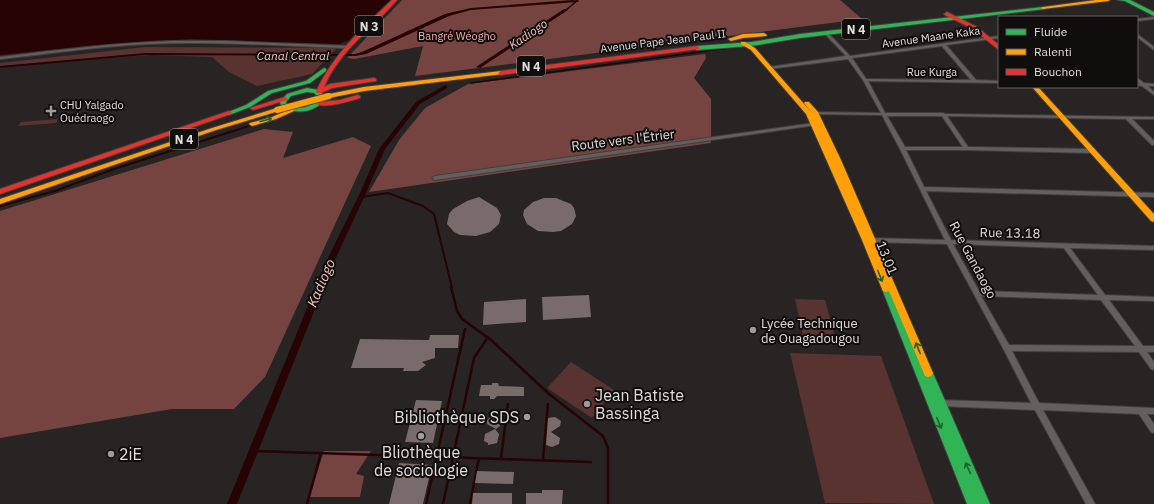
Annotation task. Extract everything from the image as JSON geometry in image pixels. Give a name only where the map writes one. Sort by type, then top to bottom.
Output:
[{"type":"main road","name":"N 3","points":[[285,98],[312,85],[395,0]]},
{"type":"main road","name":"Avenue Pape Jean Paul II","points":[[753,40],[1063,0]]},
{"type":"main road","name":"Avenue Pape Jean Paul II","points":[[586,61],[740,41],[826,33],[1108,0]]},
{"type":"main road","points":[[1120,0],[1126,0],[1154,14]]},
{"type":"main road","points":[[947,14],[995,38]]},
{"type":"main road","name":"13.01","points":[[753,40],[772,67]]},
{"type":"main road","name":"13.01","points":[[740,41],[753,49],[772,67],[812,112],[850,187],[931,403],[973,504]]},
{"type":"main road","points":[[325,94],[330,86],[358,82],[586,61]]},
{"type":"main road","points":[[27,190],[93,174],[232,129],[274,118],[292,110],[310,109],[320,104],[340,102],[385,91],[477,80],[586,61]]},
{"type":"main road","name":"N 4","points":[[0,197],[27,190],[276,108],[325,94],[586,61]]},
{"type":"main road","name":"N 3","points":[[325,94],[320,84],[327,70]]},
{"type":"main road","points":[[0,192],[248,106],[270,92],[308,82],[327,70],[330,79],[335,82],[358,82]]},
{"type":"main road","points":[[1036,88],[1154,219]]},
{"type":"main road","points":[[279,89],[299,91]]},
{"type":"main road","name":"N 3","points":[[299,91],[307,90],[325,94]]},
{"type":"main road","name":"N 3","points":[[320,104],[325,94]]},
{"type":"main road","points":[[285,98],[283,105],[292,110]]},
{"type":"main road","points":[[27,190],[156,141],[285,98]]},
{"type":"main road","name":"13.01","points":[[812,112],[814,124],[869,240],[984,504]]},
{"type":"main road","name":"N 4","points":[[0,202],[27,190]]},
{"type":"street","points":[[1138,20],[1154,18]]},
{"type":"street","name":"Rue Gandaogo","points":[[826,33],[850,57],[865,80],[882,113],[904,149],[949,243],[1091,504]]},
{"type":"street","points":[[1138,36],[1154,49]]},
{"type":"street","name":"Avenue Maane Kaka","points":[[772,67],[995,38]]},
{"type":"street","points":[[0,58],[148,43],[188,42],[344,52]]},
{"type":"street","points":[[943,44],[974,81]]},
{"type":"street","name":"Rue Kurga","points":[[865,80],[998,82]]},
{"type":"street","points":[[1138,80],[1154,94]]},
{"type":"street","points":[[1138,84],[1154,85]]},
{"type":"street","points":[[812,112],[1154,118]]},
{"type":"street","points":[[944,114],[966,148]]},
{"type":"street","points":[[1127,118],[1154,144]]},
{"type":"street","name":"Route vers l'Étrier","points":[[435,178],[814,124]]},
{"type":"street","points":[[904,149],[966,148],[1092,151]]},
{"type":"street","points":[[924,189],[1154,195]]},
{"type":"street","name":"Rue 13.18","points":[[869,240],[1154,248]]},
{"type":"street","points":[[1066,246],[1154,367]]},
{"type":"street","points":[[977,293],[1154,298]]},
{"type":"street","points":[[1007,348],[1154,349]]},
{"type":"street","points":[[931,403],[1154,411]]},
{"type":"street","points":[[1141,411],[1154,430]]},
{"type":"shaded area","points":[[0,0],[390,0],[349,40],[339,44],[190,39],[95,45],[0,55]]},
{"type":"shaded area","points":[[145,47],[337,48],[312,74],[257,86],[229,72],[212,57],[151,55],[0,66],[0,63]]},
{"type":"shaded area","points":[[58,119],[56,123],[18,126],[21,122]]},
{"type":"shaded area","points":[[795,299],[825,300],[835,337],[803,336]]},
{"type":"shaded area","points":[[790,353],[881,356],[934,504],[825,503]]},
{"type":"shaded area","name":"Jean Batiste Bassinga","points":[[571,362],[614,390],[592,418],[547,388]]},
{"type":"green space","name":"Bangré Wéogho","points":[[402,0],[840,0],[862,19],[415,76],[423,46],[354,59],[347,58]]},
{"type":"green space","points":[[705,54],[706,58],[694,78],[711,99],[711,143],[369,192],[399,140],[425,108],[468,84]]},
{"type":"green space","points":[[264,129],[293,132],[283,158],[353,137],[371,146],[265,377],[234,409],[172,409],[0,438],[0,211]]},
{"type":"green space","points":[[324,451],[371,451],[356,474],[364,476],[360,497],[309,497]]},
{"type":"building","points":[[479,197],[497,208],[501,215],[499,224],[490,232],[476,236],[460,235],[454,232],[447,224],[449,214],[453,209],[467,201]]},
{"type":"building","points":[[544,198],[556,198],[571,204],[574,208],[576,216],[572,224],[561,231],[553,232],[538,231],[527,224],[523,215],[524,210],[533,202]]},
{"type":"building","points":[[589,295],[591,317],[543,320],[542,297]]},
{"type":"building","points":[[526,299],[526,322],[483,325],[484,302]]},
{"type":"building","points":[[430,335],[459,335],[458,348],[435,348],[435,358],[422,362],[426,365],[418,371],[403,371],[404,368],[351,368],[360,339],[429,340]]},
{"type":"building","points":[[492,383],[498,383],[499,386],[524,387],[524,396],[497,396],[494,399],[490,399],[490,396],[479,396],[481,385],[492,385]]},
{"type":"building","points":[[416,400],[442,401],[433,443],[405,442]]},
{"type":"building","points":[[493,415],[498,415],[500,417],[500,426],[496,429],[487,424],[487,420]]},
{"type":"building","points":[[555,417],[561,421],[560,426],[551,432],[560,438],[559,444],[552,447],[546,445],[548,418]]},
{"type":"building","points":[[495,429],[499,434],[497,443],[488,445],[488,443],[484,441],[485,434]]},
{"type":"building","points":[[399,463],[432,465],[423,504],[389,504]]},
{"type":"building","points":[[477,471],[514,472],[513,484],[475,483]]},
{"type":"building","points":[[542,490],[563,490],[562,504],[526,504],[526,493],[542,493]]},
{"type":"building","points":[[473,493],[512,493],[512,504],[472,504]]},
{"type":"waterway","name":"Kadiogo","points":[[566,10],[578,0]]},
{"type":"waterway","name":"Canal Central","points":[[0,67],[145,54],[355,55],[364,53],[447,15],[471,9],[577,1]]},
{"type":"waterway","name":"Kadiogo","points":[[478,67],[566,10]]},
{"type":"waterway","points":[[471,83],[737,47]]},
{"type":"waterway","name":"Kadiogo","points":[[232,504],[329,264],[382,149],[418,103],[445,87]]},
{"type":"waterway","points":[[0,206],[55,191],[114,169],[252,125]]},
{"type":"waterway","points":[[361,197],[388,193],[423,206],[434,214],[452,288]]},
{"type":"waterway","points":[[451,287],[457,311],[462,319],[488,338]]},
{"type":"waterway","points":[[436,457],[465,329]]},
{"type":"waterway","points":[[453,458],[474,358],[488,338]]},
{"type":"waterway","points":[[488,338],[549,394],[603,436],[608,448],[608,504]]},
{"type":"waterway","points":[[501,458],[508,404]]},
{"type":"waterway","points":[[543,459],[548,404]]},
{"type":"waterway","points":[[252,451],[321,453]]},
{"type":"waterway","points":[[307,504],[321,453]]},
{"type":"waterway","points":[[321,453],[436,457]]},
{"type":"waterway","points":[[426,504],[436,457]]},
{"type":"waterway","points":[[436,457],[453,458]]},
{"type":"waterway","points":[[443,504],[453,458]]},
{"type":"waterway","points":[[453,458],[479,458]]},
{"type":"waterway","points":[[470,504],[479,458]]},
{"type":"waterway","points":[[479,458],[591,462]]},
{"type":"traffic: fast","points":[[1120,0],[1127,0]]},
{"type":"traffic: fast","points":[[1126,0],[1154,14]]},
{"type":"traffic: fast","points":[[697,48],[751,44],[800,36],[1043,8]]},
{"type":"traffic: fast","points":[[229,113],[248,106],[270,92],[308,82],[324,70]]},
{"type":"traffic: fast","points":[[307,90],[312,90],[320,94],[323,98],[315,106],[305,110],[295,110],[284,107],[283,102],[289,95],[307,90]]},
{"type":"traffic: fast","points":[[886,289],[973,504]]},
{"type":"traffic: fast","points":[[928,373],[984,504]]},
{"type":"traffic: slow","points":[[1043,8],[1108,0]]},
{"type":"traffic: slow","points":[[731,39],[743,36],[764,35]]},
{"type":"traffic: slow","points":[[743,43],[753,49],[809,113],[866,240],[886,289]]},
{"type":"traffic: slow","points":[[329,96],[364,89],[501,73]]},
{"type":"traffic: slow","points":[[1036,88],[1154,219]]},
{"type":"traffic: slow","points":[[277,110],[329,96]]},
{"type":"traffic: slow","points":[[807,103],[815,112],[838,160],[928,373]]},
{"type":"traffic: slow","points":[[0,202],[214,129],[277,110]]},
{"type":"traffic: slow","points":[[252,124],[274,118],[292,110]]},
{"type":"traffic: jam","points":[[319,92],[325,78],[341,54],[351,42],[395,0]]},
{"type":"traffic: jam","points":[[947,14],[975,28],[998,47]]},
{"type":"traffic: jam","points":[[501,73],[697,48]]},
{"type":"traffic: jam","points":[[319,92],[330,86],[374,80]]},
{"type":"traffic: jam","points":[[320,104],[340,102],[358,97]]},
{"type":"traffic: jam","points":[[253,108],[285,99]]},
{"type":"traffic: jam","points":[[0,192],[229,113]]},
{"type":"place","name":"CHU Yalgado Ouédraogo","points":[[51,111]]},
{"type":"place","name":"Lycée Technique de Ouagadougou","points":[[753,330]]},
{"type":"place","name":"Jean Batiste Bassinga","points":[[587,404]]},
{"type":"place","name":"Bibliothèque SDS","points":[[527,417]]},
{"type":"place","name":"Bliothèque de sociologie","points":[[421,436]]},
{"type":"place","name":"2iE","points":[[111,454]]}]
